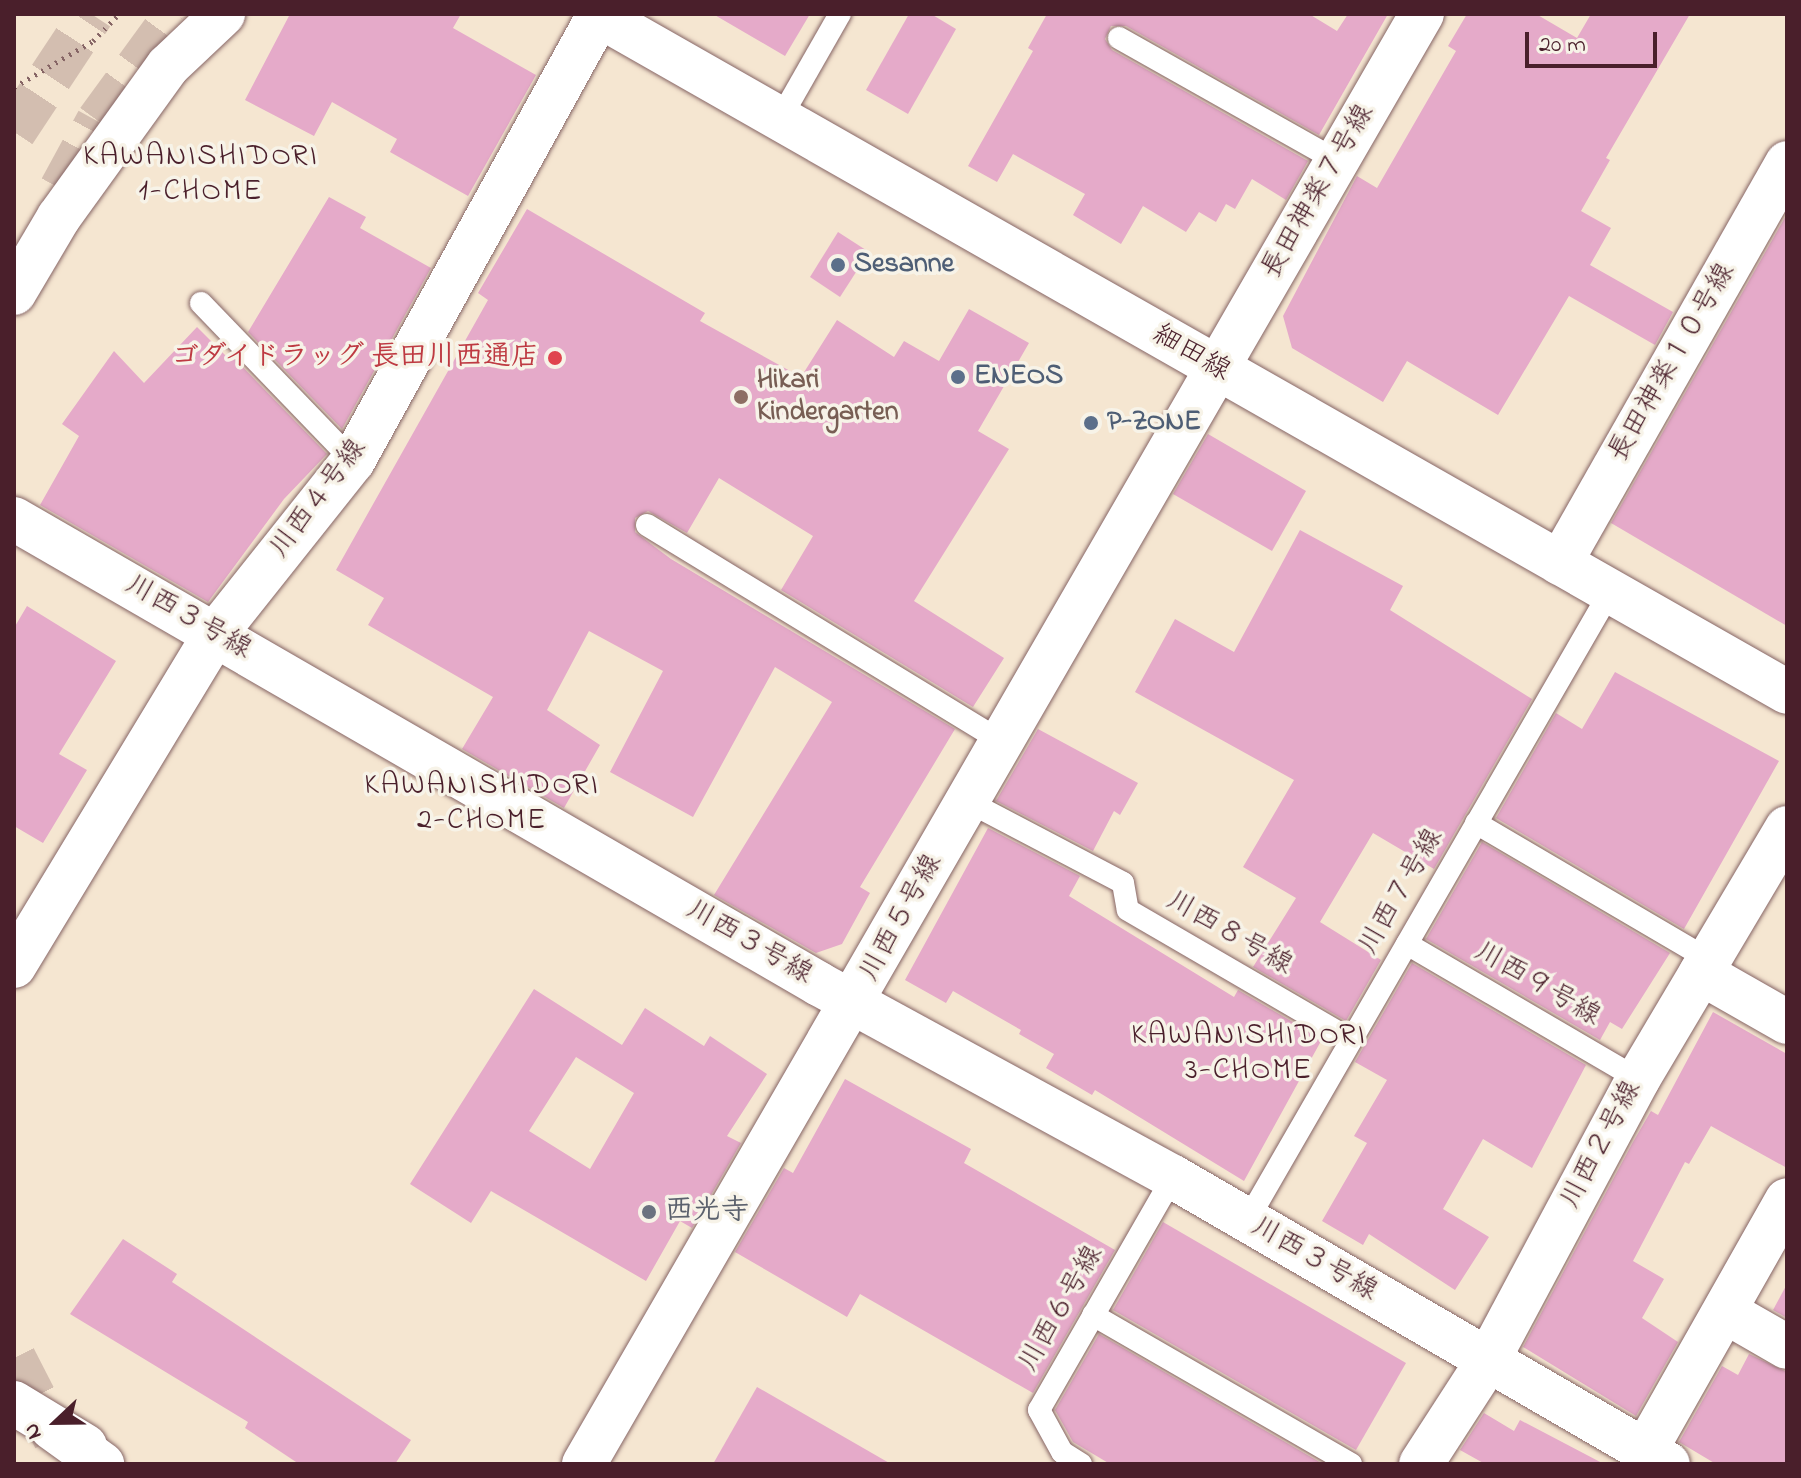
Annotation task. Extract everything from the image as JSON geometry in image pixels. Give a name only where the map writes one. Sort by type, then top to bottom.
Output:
[{"type":"main road","points":[[14,293],[59,217],[168,66],[223,14]]},
{"type":"main road","name":"細田線","points":[[598,15],[1787,692]]},
{"type":"main road","name":"川西４号線","points":[[14,966],[216,633],[353,461],[598,15]]},
{"type":"main road","name":"長田神楽７号線","points":[[1216,369],[1417,16]]},
{"type":"main road","name":"長田神楽１０号線","points":[[1560,563],[1787,163]]},
{"type":"main road","name":"川西５号線","points":[[584,1464],[856,1002],[1001,741],[1216,369]]},
{"type":"main road","name":"川西３号線","points":[[14,519],[856,1002],[1173,1177],[1656,1458]]},
{"type":"main road","name":"川西２号線","points":[[1421,1464],[1487,1362],[1638,1079],[1787,828]]},
{"type":"main road","points":[[1704,966],[1787,1022]]},
{"type":"main road","points":[[1656,1458],[1726,1312],[1787,1200]]},
{"type":"main road","points":[[1726,1312],[1787,1347]]},
{"type":"main road","points":[[14,1403],[102,1464]]},
{"type":"main road","points":[[52,1428],[119,1464]]},
{"type":"lane","points":[[780,119],[840,14]]},
{"type":"lane","points":[[1119,38],[1337,161]]},
{"type":"lane","points":[[201,303],[353,461]]},
{"type":"lane","points":[[647,525],[1001,741]]},
{"type":"lane","name":"川西７号線","points":[[1247,1221],[1610,592]]},
{"type":"lane","name":"川西８号線","points":[[967,801],[1123,883],[1128,910],[1351,1040]]},
{"type":"lane","points":[[1476,823],[1704,966]]},
{"type":"lane","name":"川西９号線","points":[[1407,944],[1638,1079]]},
{"type":"lane","name":"川西６号線","points":[[1081,1464],[1062,1452],[1039,1410],[1173,1177]]},
{"type":"lane","points":[[1093,1315],[1351,1464]]},
{"type":"path","points":[[14,87],[93,41],[119,14]]},
{"type":"building","points":[[290,14],[461,14],[453,28],[536,75],[468,196],[390,152],[397,139],[332,102],[314,136],[245,100]]},
{"type":"building","points":[[713,14],[810,14],[785,56]]},
{"type":"building","points":[[909,14],[931,14],[956,29],[908,114],[866,90]]},
{"type":"building","points":[[1047,14],[1309,14],[1337,31],[1348,14],[1388,14],[1319,135],[1126,26],[1111,26],[1105,39],[1112,50],[1308,161],[1286,200],[1252,179],[1235,209],[1226,204],[1216,222],[1199,212],[1186,232],[1143,206],[1121,244],[1073,215],[1085,194],[1013,154],[997,182],[968,166],[1033,51],[1028,48]]},
{"type":"building","points":[[1467,14],[1536,14],[1577,38],[1591,14],[1690,14],[1606,158],[1610,160],[1581,211],[1611,228],[1590,265],[1673,312],[1655,345],[1569,296],[1498,415],[1407,361],[1383,402],[1292,348],[1283,316],[1357,176],[1377,188],[1456,51],[1448,46]]},
{"type":"building","points":[[329,197],[366,217],[360,228],[431,268],[342,429],[248,332]]},
{"type":"building","points":[[527,209],[705,313],[700,321],[801,377],[837,320],[894,357],[904,341],[939,361],[969,309],[1029,343],[978,431],[1009,449],[914,601],[1004,658],[973,707],[781,590],[813,536],[719,478],[687,533],[648,511],[635,518],[635,532],[671,559],[955,729],[860,887],[870,893],[842,944],[816,953],[714,895],[832,702],[775,667],[693,817],[610,772],[663,671],[589,631],[547,710],[600,745],[564,808],[462,749],[493,697],[368,625],[384,598],[336,570],[488,300],[478,293]]},
{"type":"building","points":[[1787,214],[1787,626],[1611,523]]},
{"type":"building","points":[[838,232],[869,252],[840,297],[810,277]]},
{"type":"building","points":[[197,327],[231,361],[233,357],[327,454],[284,499],[208,602],[40,505],[79,436],[62,424],[114,351],[144,383]]},
{"type":"building","points":[[1208,434],[1306,491],[1272,551],[1173,494]]},
{"type":"building","points":[[1300,530],[1403,586],[1390,610],[1532,699],[1434,869],[1373,833],[1320,922],[1381,960],[1346,1021],[1253,967],[1296,898],[1243,867],[1294,780],[1135,692],[1175,619],[1234,652]]},
{"type":"building","points":[[27,606],[116,661],[59,754],[87,770],[43,843],[14,826],[14,628]]},
{"type":"building","points":[[1615,672],[1779,761],[1684,929],[1496,818],[1556,713],[1582,729]]},
{"type":"building","points":[[1038,729],[1138,783],[1120,815],[1114,811],[1093,851],[996,801]]},
{"type":"building","points":[[988,828],[1080,876],[1069,896],[1234,997],[1238,990],[1332,1045],[1321,1041],[1244,1181],[1095,1090],[1092,1095],[1046,1068],[1054,1054],[1019,1034],[1021,1030],[953,991],[946,1003],[905,980]]},
{"type":"building","points":[[1482,842],[1670,953],[1622,1029],[1610,1022],[1600,1040],[1426,939]]},
{"type":"building","points":[[1412,963],[1586,1065],[1532,1168],[1483,1139],[1443,1209],[1489,1237],[1455,1290],[1369,1234],[1363,1245],[1322,1221],[1367,1143],[1354,1136],[1387,1080],[1355,1062]]},
{"type":"building","points":[[534,989],[622,1045],[645,1008],[704,1046],[710,1036],[767,1074],[727,1136],[741,1143],[692,1228],[680,1221],[646,1281],[491,1191],[471,1223],[410,1184]],"holes":[[[576,1057],[634,1093],[590,1169],[529,1131]]]},
{"type":"building","points":[[1713,1012],[1787,1054],[1787,1168],[1711,1126],[1689,1164],[1685,1162],[1633,1261],[1664,1279],[1642,1318],[1678,1342],[1636,1416],[1523,1347],[1633,1142],[1651,1111],[1658,1115]]},
{"type":"building","points":[[845,1079],[971,1149],[964,1163],[1115,1250],[1033,1393],[860,1294],[847,1317],[735,1252],[784,1168],[793,1173]]},
{"type":"building","points":[[1163,1222],[1406,1363],[1356,1450],[1113,1310]]},
{"type":"building","points":[[123,1239],[177,1274],[172,1282],[411,1440],[395,1464],[299,1464],[245,1428],[248,1422],[70,1314]]},
{"type":"building","points":[[1787,1284],[1787,1318],[1773,1310]]},
{"type":"building","points":[[1099,1334],[1323,1464],[1110,1464],[1073,1442],[1055,1410]]},
{"type":"building","points":[[1749,1354],[1787,1372],[1787,1464],[1716,1464],[1679,1442],[1722,1366],[1738,1375]]},
{"type":"building","points":[[757,1387],[891,1464],[713,1464]]},
{"type":"building","points":[[1484,1413],[1514,1431],[1520,1420],[1604,1464],[1485,1464],[1460,1450]]},
{"type":"tunnel","points":[[14,132],[92,14]]},
{"type":"tunnel","points":[[61,189],[98,121],[176,14]]},
{"type":"tunnel","points":[[14,1358],[55,1438]]},
{"type":"place","name":"Sesanne","points":[[838,265]]},
{"type":"place","name":"ゴダイドラッグ 長田川西通店","points":[[555,358]]},
{"type":"place","name":"ENEOS","points":[[958,377]]},
{"type":"place","name":"Hikari Kindergarten","points":[[741,397]]},
{"type":"place","name":"P-ZONE","points":[[1091,423]]},
{"type":"place","name":"西光寺","points":[[649,1212]]},
{"type":"district","name":"KAWANISHIDORI 1-CHOME","points":[[201,174]]},
{"type":"district","name":"KAWANISHIDORI 2-CHOME","points":[[482,803]]},
{"type":"district","name":"KAWANISHIDORI 3-CHOME","points":[[1249,1053]]}]
